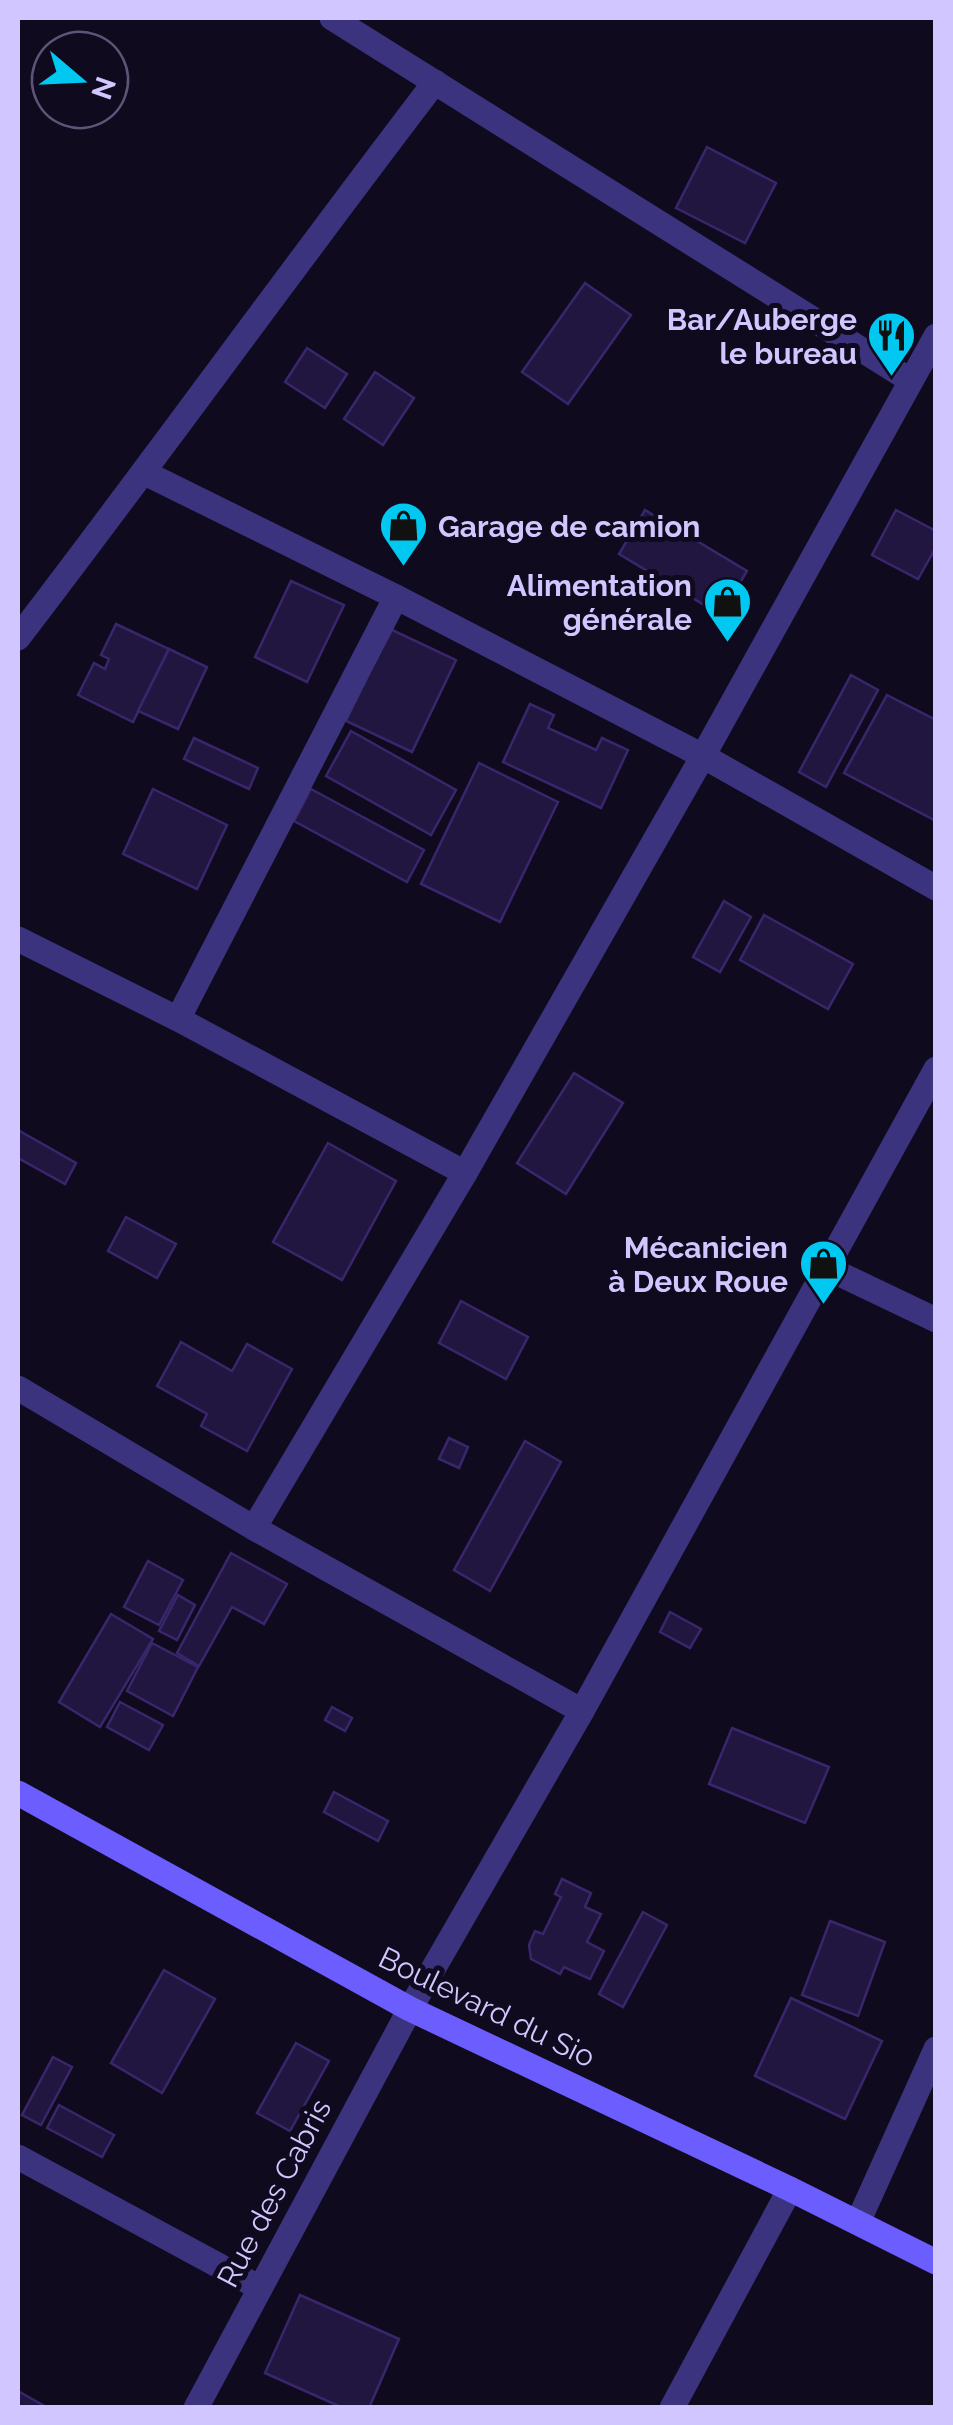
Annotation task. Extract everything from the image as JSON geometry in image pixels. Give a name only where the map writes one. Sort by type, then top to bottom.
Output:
[{"type":"street","points":[[332,18],[910,380]]},
{"type":"street","points":[[18,638],[436,82]]},
{"type":"street","points":[[254,1528],[465,1173],[936,336]]},
{"type":"street","points":[[145,473],[396,597],[702,756],[936,888]]},
{"type":"street","points":[[178,1019],[396,597]]},
{"type":"street","points":[[18,940],[178,1019],[465,1173]]},
{"type":"street","name":"Rue des Cabris","points":[[196,2408],[410,2009],[582,1711],[936,1069]]},
{"type":"street","points":[[825,1267],[936,1320]]},
{"type":"street","points":[[18,1388],[254,1528],[582,1711]]},
{"type":"street","name":"Boulevard du Sio","points":[[18,1794],[410,2009],[936,2262]]},
{"type":"street","points":[[858,2222],[936,2049]]},
{"type":"street","points":[[18,2157],[260,2288]]},
{"type":"street","points":[[672,2408],[790,2189]]},
{"type":"building","points":[[707,147],[776,183],[745,243],[676,208]]},
{"type":"building","points":[[585,283],[631,315],[568,404],[522,372]]},
{"type":"building","points":[[307,348],[347,374],[325,408],[285,382]]},
{"type":"building","points":[[375,372],[414,398],[383,445],[344,419]]},
{"type":"building","points":[[645,510],[747,571],[721,615],[619,554]]},
{"type":"building","points":[[896,510],[936,531],[936,547],[918,579],[872,555]]},
{"type":"building","points":[[291,581],[344,605],[307,682],[255,657]]},
{"type":"building","points":[[116,624],[169,649],[133,722],[78,695],[94,663],[105,669],[109,659],[101,655]]},
{"type":"building","points":[[390,629],[456,660],[412,752],[346,721]]},
{"type":"building","points":[[169,649],[207,667],[178,729],[138,711]]},
{"type":"building","points":[[851,675],[878,690],[826,787],[799,772]]},
{"type":"building","points":[[887,695],[936,720],[936,821],[844,773]]},
{"type":"building","points":[[530,704],[554,715],[548,728],[596,750],[602,738],[628,750],[601,808],[503,762]]},
{"type":"building","points":[[351,731],[456,790],[431,835],[326,776]]},
{"type":"building","points":[[194,738],[258,768],[249,789],[184,759]]},
{"type":"building","points":[[479,763],[558,802],[500,922],[421,884]]},
{"type":"building","points":[[153,789],[227,825],[197,889],[123,854]]},
{"type":"building","points":[[311,789],[424,850],[407,882],[294,821]]},
{"type":"building","points":[[724,901],[751,917],[720,972],[693,957]]},
{"type":"building","points":[[764,915],[853,964],[828,1009],[740,960]]},
{"type":"building","points":[[574,1073],[623,1103],[566,1194],[517,1163]]},
{"type":"building","points":[[18,1130],[76,1163],[65,1184],[18,1158]]},
{"type":"building","points":[[328,1143],[396,1181],[342,1280],[273,1242]]},
{"type":"building","points":[[126,1217],[176,1244],[157,1278],[108,1251]]},
{"type":"building","points":[[461,1301],[528,1337],[506,1379],[439,1343]]},
{"type":"building","points":[[181,1342],[232,1371],[247,1344],[292,1369],[247,1451],[201,1426],[207,1414],[157,1386]]},
{"type":"building","points":[[449,1438],[468,1447],[459,1468],[439,1459]]},
{"type":"building","points":[[525,1441],[561,1462],[490,1591],[454,1570]]},
{"type":"building","points":[[231,1553],[287,1584],[264,1624],[232,1607],[199,1666],[177,1653]]},
{"type":"building","points":[[148,1561],[183,1580],[159,1625],[124,1607]]},
{"type":"building","points":[[178,1595],[195,1605],[177,1640],[159,1631]]},
{"type":"building","points":[[670,1612],[701,1629],[690,1648],[660,1632]]},
{"type":"building","points":[[111,1614],[153,1639],[100,1727],[59,1702]]},
{"type":"building","points":[[152,1643],[198,1667],[173,1716],[127,1691]]},
{"type":"building","points":[[120,1702],[163,1725],[149,1750],[107,1727]]},
{"type":"building","points":[[332,1707],[352,1718],[345,1731],[325,1720]]},
{"type":"building","points":[[732,1728],[829,1767],[805,1823],[709,1784]]},
{"type":"building","points":[[334,1792],[388,1821],[378,1841],[324,1812]]},
{"type":"building","points":[[562,1879],[591,1893],[585,1907],[601,1914],[587,1942],[604,1951],[590,1979],[564,1967],[560,1974],[531,1959],[529,1945],[535,1931],[543,1934],[561,1897],[555,1894]]},
{"type":"building","points":[[643,1912],[667,1925],[623,2007],[599,1994]]},
{"type":"building","points":[[830,1921],[885,1942],[858,2016],[802,1995]]},
{"type":"building","points":[[164,1970],[215,1999],[162,2093],[111,2063]]},
{"type":"building","points":[[791,1998],[882,2041],[845,2119],[755,2076]]},
{"type":"building","points":[[296,2043],[329,2061],[290,2131],[257,2113]]},
{"type":"building","points":[[53,2057],[72,2067],[41,2125],[22,2115]]},
{"type":"building","points":[[59,2105],[114,2135],[102,2157],[47,2128]]},
{"type":"building","points":[[300,2295],[399,2339],[369,2408],[343,2408],[265,2373]]},
{"type":"building","points":[[18,2391],[48,2408],[18,2408]]},
{"type":"place","name":"Bar/Auberge le bureau","points":[[892,378]]},
{"type":"place","name":"Garage de camion","points":[[403,568]]},
{"type":"place","name":"Alimentation générale","points":[[727,644]]},
{"type":"place","name":"Mécanicien à Deux Roue","points":[[823,1306]]}]
